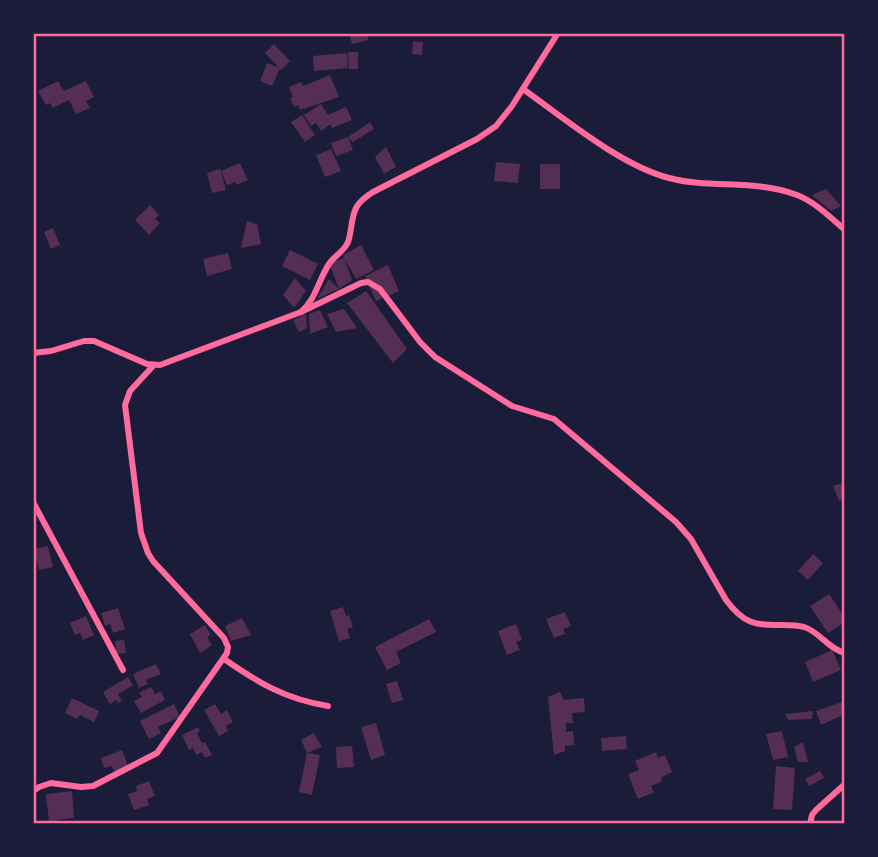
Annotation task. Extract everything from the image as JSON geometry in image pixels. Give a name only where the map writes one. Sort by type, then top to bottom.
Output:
[{"type":"street","points":[[301,312],[315,294],[329,263],[347,245],[358,203],[373,192],[486,134],[504,117],[558,33]]},
{"type":"street","points":[[523,89],[638,166],[667,178],[689,182],[750,185],[799,195],[845,230]]},
{"type":"street","points":[[33,353],[94,341],[153,366],[169,363],[301,312],[361,283],[374,284],[435,357],[512,406],[554,419],[676,522],[691,539],[732,608],[746,620],[762,626],[794,625],[807,628],[837,651],[845,653]]},
{"type":"street","points":[[33,791],[51,783],[93,786],[157,753],[224,659],[228,647],[223,638],[153,561],[141,533],[124,413],[130,391],[153,366]]},
{"type":"street","points":[[33,502],[123,670]]},
{"type":"street","points":[[224,659],[280,694],[328,706]]},
{"type":"street","points":[[810,824],[816,810],[845,784]]},
{"type":"building","points":[[349,33],[367,33],[368,40],[352,44]]},
{"type":"building","points":[[413,41],[423,42],[422,55],[412,54]]},
{"type":"building","points":[[274,44],[290,61],[281,70],[265,53]]},
{"type":"building","points":[[348,52],[358,52],[358,69],[349,69]]},
{"type":"building","points":[[347,53],[348,68],[314,71],[313,56]]},
{"type":"building","points":[[267,63],[280,68],[272,86],[260,81]]},
{"type":"building","points":[[330,75],[339,97],[300,110],[298,105],[294,107],[289,87],[301,82],[303,86]]},
{"type":"building","points":[[58,81],[64,91],[86,81],[94,97],[86,101],[90,108],[76,114],[69,100],[53,108],[50,103],[46,105],[38,91]]},
{"type":"building","points":[[321,104],[328,115],[346,107],[352,120],[332,128],[331,124],[321,131],[316,123],[311,126],[304,115]]},
{"type":"building","points":[[302,115],[315,135],[305,142],[291,122]]},
{"type":"building","points":[[370,122],[374,129],[353,142],[348,137]]},
{"type":"building","points":[[348,137],[353,150],[336,156],[331,143]]},
{"type":"building","points":[[386,147],[396,167],[384,174],[375,157]]},
{"type":"building","points":[[331,149],[341,171],[325,177],[316,155]]},
{"type":"building","points":[[496,162],[520,164],[518,183],[494,181]]},
{"type":"building","points":[[240,163],[248,180],[237,185],[235,182],[227,185],[221,171]]},
{"type":"building","points":[[540,164],[560,164],[560,189],[540,189]]},
{"type":"building","points":[[220,169],[226,190],[212,193],[207,173]]},
{"type":"building","points":[[826,189],[841,206],[831,211],[812,195]]},
{"type":"building","points":[[150,205],[159,215],[155,219],[160,223],[149,235],[135,220]]},
{"type":"building","points":[[247,221],[257,224],[261,244],[241,248]]},
{"type":"building","points":[[53,228],[60,245],[51,249],[44,232]]},
{"type":"building","points":[[361,245],[374,270],[356,279],[343,255]]},
{"type":"building","points":[[290,250],[318,264],[310,280],[282,266]]},
{"type":"building","points":[[228,253],[232,269],[207,276],[203,259]]},
{"type":"building","points":[[344,258],[352,280],[339,289],[329,263]]},
{"type":"building","points":[[388,265],[399,291],[376,301],[365,276]]},
{"type":"building","points":[[295,278],[306,291],[294,308],[283,295]]},
{"type":"building","points":[[329,279],[339,289],[317,299]]},
{"type":"building","points":[[366,291],[407,349],[393,363],[347,303]]},
{"type":"building","points":[[344,309],[357,328],[336,332],[327,314]]},
{"type":"building","points":[[320,310],[328,327],[310,334],[309,314]]},
{"type":"building","points":[[306,314],[307,328],[299,332],[293,320]]},
{"type":"building","points":[[845,482],[845,499],[839,501],[833,486]]},
{"type":"building","points":[[48,546],[53,567],[39,570],[34,549]]},
{"type":"building","points":[[813,554],[823,563],[808,580],[798,571]]},
{"type":"building","points":[[829,594],[845,622],[828,633],[810,606]]},
{"type":"building","points":[[343,607],[353,627],[347,629],[350,638],[339,641],[330,611]]},
{"type":"building","points":[[118,608],[125,629],[113,633],[110,624],[105,626],[101,613]]},
{"type":"building","points":[[565,612],[571,626],[563,629],[565,634],[554,638],[546,619]]},
{"type":"building","points":[[86,616],[94,635],[83,640],[80,633],[75,635],[70,623]]},
{"type":"building","points":[[242,618],[251,635],[231,641],[225,626]]},
{"type":"building","points":[[429,619],[436,632],[396,652],[401,663],[387,670],[375,647]]},
{"type":"building","points":[[516,624],[522,640],[516,642],[520,650],[507,655],[498,631]]},
{"type":"building","points":[[205,625],[211,635],[207,637],[212,645],[200,653],[190,634]]},
{"type":"building","points":[[124,640],[126,653],[116,654],[115,641]]},
{"type":"building","points":[[832,650],[841,670],[813,682],[805,662]]},
{"type":"building","points":[[156,664],[161,674],[146,680],[148,684],[139,688],[133,674]]},
{"type":"building","points":[[128,677],[133,685],[118,694],[122,701],[118,703],[116,700],[110,704],[103,692]]},
{"type":"building","points":[[397,681],[403,700],[392,703],[386,684]]},
{"type":"building","points":[[151,687],[155,694],[161,691],[165,700],[141,713],[134,701],[142,697],[139,693]]},
{"type":"building","points":[[560,692],[564,700],[584,698],[585,712],[572,713],[573,723],[566,723],[566,732],[573,731],[574,745],[565,746],[565,751],[554,755],[548,697]]},
{"type":"building","points":[[72,698],[99,711],[94,722],[80,715],[77,719],[65,713]]},
{"type":"building","points":[[845,701],[845,714],[821,725],[816,711]]},
{"type":"building","points":[[174,704],[180,717],[158,727],[161,733],[149,739],[140,721]]},
{"type":"building","points":[[215,704],[221,714],[227,710],[233,722],[226,726],[228,731],[219,736],[204,710]]},
{"type":"building","points":[[813,711],[812,719],[788,720],[785,714]]},
{"type":"building","points":[[376,723],[385,755],[371,760],[361,727]]},
{"type":"building","points":[[198,727],[200,732],[197,733],[202,743],[205,742],[212,755],[205,758],[202,752],[196,755],[193,748],[189,750],[182,735]]},
{"type":"building","points":[[782,731],[788,757],[773,760],[766,734]]},
{"type":"building","points":[[314,733],[322,747],[307,753],[301,740]]},
{"type":"building","points":[[626,736],[627,749],[602,751],[601,738]]},
{"type":"building","points":[[803,742],[808,762],[798,762],[794,747]]},
{"type":"building","points":[[352,746],[354,767],[337,768],[336,747]]},
{"type":"building","points":[[122,750],[128,766],[114,771],[112,766],[104,768],[101,758]]},
{"type":"building","points":[[656,752],[658,758],[665,755],[672,772],[662,777],[661,782],[651,786],[654,792],[638,799],[628,774],[639,770],[635,761]]},
{"type":"building","points":[[307,753],[320,755],[312,795],[299,792]]},
{"type":"building","points":[[776,766],[795,768],[792,810],[773,809]]},
{"type":"building","points":[[820,771],[824,778],[809,786],[805,779]]},
{"type":"building","points":[[149,781],[155,796],[147,799],[149,805],[134,810],[128,794],[137,791],[136,786]]},
{"type":"building","points":[[72,791],[74,818],[49,821],[46,794]]}]
